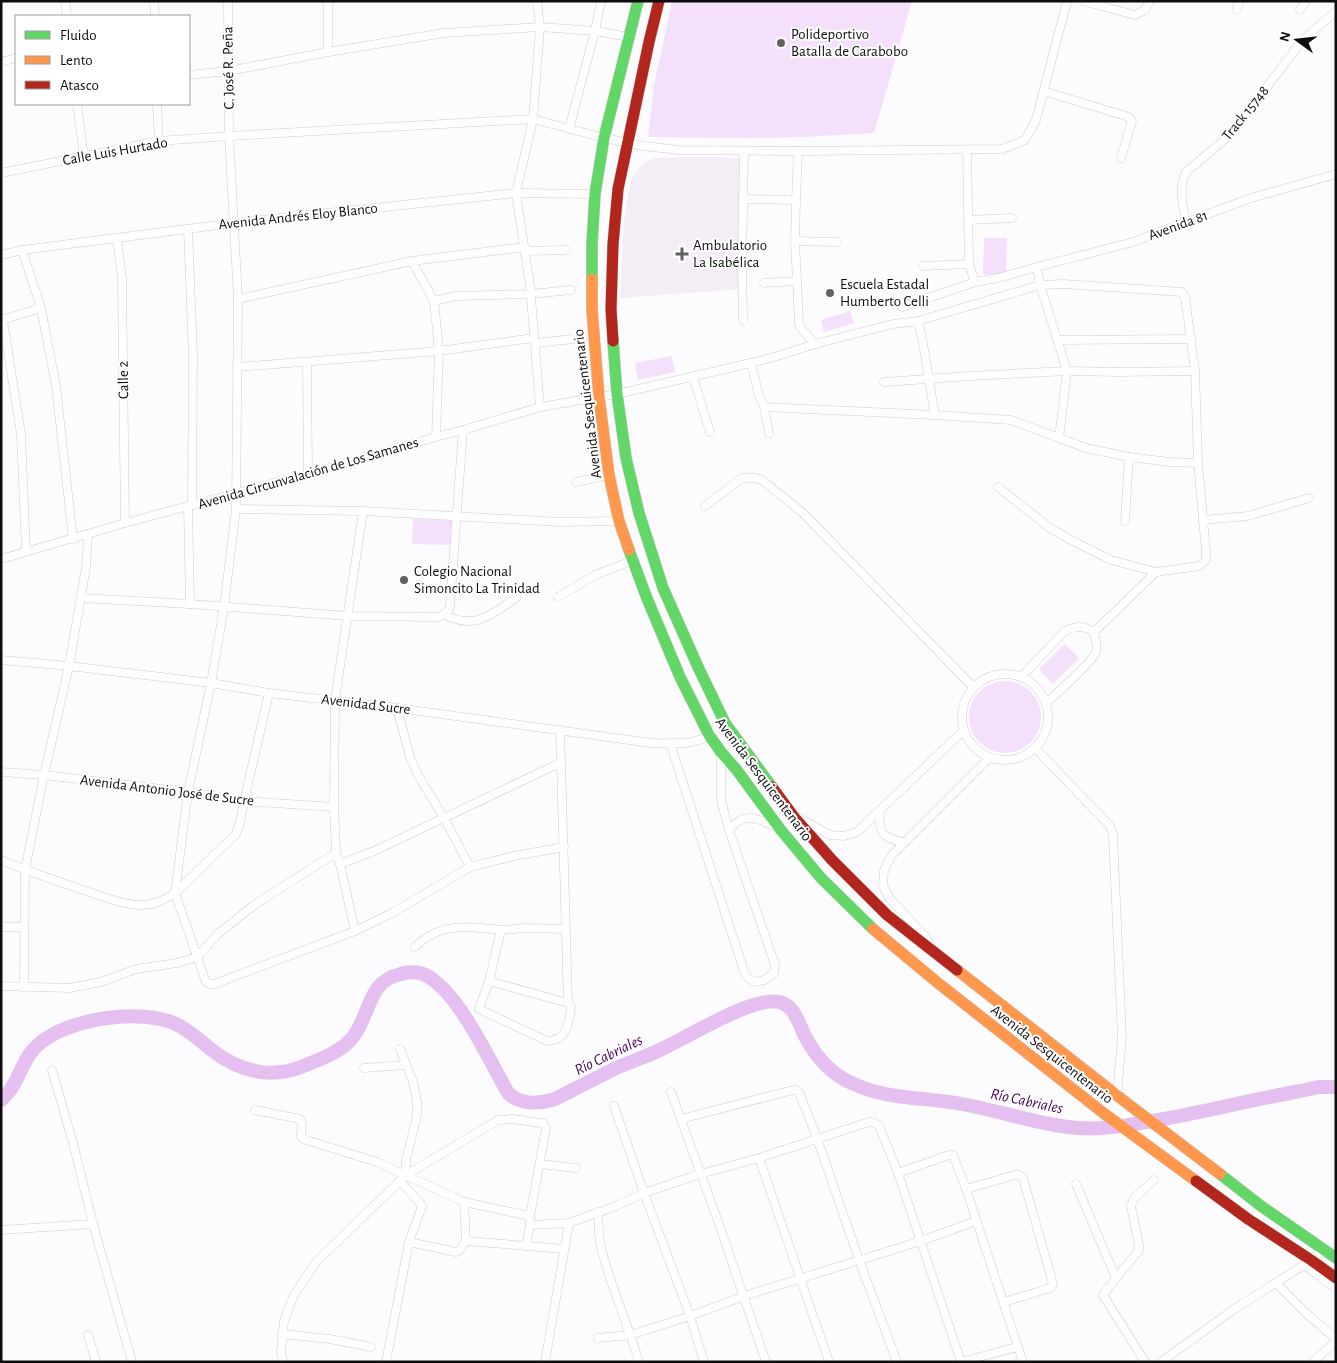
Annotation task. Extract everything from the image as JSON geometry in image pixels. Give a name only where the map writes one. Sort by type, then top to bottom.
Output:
[{"type":"main road","name":"Avenida Sesquicentenario","points":[[638,1],[604,138],[595,194],[592,244],[592,310],[599,397],[609,475],[619,521],[646,596],[680,677],[709,735],[780,829],[821,878],[876,932],[1106,1115],[1308,1263],[1333,1272]]},
{"type":"main road","name":"Avenida Sesquicentenario","points":[[659,1],[618,189],[613,244],[611,309],[617,394],[626,458],[639,513],[657,570],[698,667],[725,723],[791,813],[832,860],[887,915],[1261,1206],[1336,1258]]},
{"type":"street","points":[[65,1],[67,15]]},
{"type":"street","points":[[154,1],[155,15]]},
{"type":"street","name":"C. José R. Peña","points":[[175,893],[188,792],[211,683],[224,607],[236,509],[238,299],[229,136],[228,1]]},
{"type":"street","points":[[328,1],[328,52]]},
{"type":"street","points":[[537,1],[540,27],[533,119],[516,193],[531,294],[540,407]]},
{"type":"street","points":[[569,128],[595,31],[601,1]]},
{"type":"street","name":"Calle Luis Hurtado","points":[[1,173],[159,141],[533,119],[604,138],[643,146],[680,150],[1002,149],[1025,140],[1036,120],[1067,1]]},
{"type":"street","points":[[1082,1],[1134,15],[1145,10],[1150,1]]},
{"type":"street","points":[[1300,10],[1306,1]]},
{"type":"street","name":"Track 15748","points":[[1186,222],[1182,180],[1186,172],[1230,135],[1302,41],[1336,11]]},
{"type":"street","points":[[190,75],[228,71],[444,32],[540,27],[595,31],[629,37]]},
{"type":"street","points":[[1,62],[15,58]]},
{"type":"street","points":[[1043,91],[1130,117],[1132,121],[1121,158]]},
{"type":"street","points":[[77,105],[84,156]]},
{"type":"street","points":[[158,105],[159,141]]},
{"type":"street","points":[[744,150],[742,264],[744,320]]},
{"type":"street","points":[[798,150],[796,241],[799,323],[800,327],[815,344]]},
{"type":"street","points":[[967,150],[969,264],[976,282]]},
{"type":"street","name":"Avenida 81","points":[[902,307],[976,282],[998,278],[1133,242],[1251,198],[1336,174]]},
{"type":"street","name":"Avenida Andrés Eloy Blanco","points":[[1,255],[22,250],[188,228],[516,193],[595,194]]},
{"type":"street","points":[[743,199],[796,200]]},
{"type":"street","points":[[969,220],[1012,218]]},
{"type":"street","points":[[188,228],[193,355],[190,604]]},
{"type":"street","name":"Calle 2","points":[[117,238],[122,279],[125,523]]},
{"type":"street","points":[[796,241],[837,242]]},
{"type":"street","points":[[238,299],[412,261],[525,249],[566,250]]},
{"type":"street","points":[[22,250],[40,308],[56,386],[73,539]]},
{"type":"street","points":[[412,261],[434,301],[439,351],[436,437]]},
{"type":"street","points":[[923,266],[969,264]]},
{"type":"street","points":[[1037,267],[1040,285],[1066,371],[1059,438]]},
{"type":"street","points":[[764,283],[797,281]]},
{"type":"street","name":"Avenida Circunvalación de Los Samanes","points":[[1,558],[308,474],[540,407],[617,394],[751,363],[893,324],[918,321],[1040,285],[1064,284],[1182,292],[1185,297],[1192,339]]},
{"type":"street","points":[[434,301],[456,296],[531,294],[571,290]]},
{"type":"street","points":[[26,551],[21,434],[2,320],[40,308]]},
{"type":"street","points":[[918,321],[924,343],[935,415]]},
{"type":"street","points":[[237,368],[583,338]]},
{"type":"street","points":[[998,487],[1050,528],[1111,560],[1156,572],[1199,566],[1206,560],[1198,462],[1192,339],[1057,340]]},
{"type":"street","points":[[307,362],[308,474]]},
{"type":"street","points":[[751,363],[759,396],[764,407],[769,433]]},
{"type":"street","points":[[884,382],[1066,371],[1195,371]]},
{"type":"street","points":[[693,377],[710,432]]},
{"type":"street","points":[[764,407],[1011,420],[1086,448],[1129,457],[1169,462],[1198,462]]},
{"type":"street","points":[[81,598],[348,616],[432,618],[445,615],[450,606],[463,430]]},
{"type":"street","points":[[1125,521],[1129,457]]},
{"type":"street","points":[[576,482],[609,475]]},
{"type":"street","points":[[705,506],[742,478],[762,480],[803,513],[973,687]]},
{"type":"street","points":[[1203,520],[1248,516],[1309,498]]},
{"type":"street","points":[[236,509],[363,511],[560,522],[619,521]]},
{"type":"street","points":[[355,931],[336,853],[334,807],[335,700],[363,511]]},
{"type":"street","points":[[24,987],[24,870],[69,666],[86,567],[88,534]]},
{"type":"street","points":[[558,597],[596,576],[634,560]]},
{"type":"street","points":[[1094,632],[1156,572]]},
{"type":"street","points":[[445,615],[457,621],[471,622],[487,617],[516,598]]},
{"type":"street","points":[[1022,676],[1072,627],[1086,627],[1094,632],[1096,652],[1046,703]]},
{"type":"street","name":"Avenidad Sucre","points":[[1,660],[211,683],[269,693],[397,708],[643,742],[670,743],[694,741],[709,735],[725,723]]},
{"type":"street","points":[[1008,673],[1022,676],[1034,684],[1044,695],[1048,709],[1048,724],[1044,737],[1035,748],[1024,756],[1010,760],[996,760],[983,754],[972,745],[964,730],[962,719],[963,704],[973,687],[993,674],[1008,673]]},
{"type":"street","points":[[1,860],[24,870],[127,903],[153,904],[166,899],[175,893],[236,834],[269,693]]},
{"type":"street","points":[[397,708],[411,760],[470,867]]},
{"type":"street","points":[[501,930],[489,981],[479,1009],[547,1041],[557,1040],[568,1025],[571,1007],[568,1003],[565,929],[560,730]]},
{"type":"street","points":[[791,813],[830,835],[844,836],[856,832],[964,730]]},
{"type":"street","points":[[670,743],[746,976],[754,982],[764,980],[774,973],[774,965],[720,800],[721,752]]},
{"type":"street","points":[[1035,748],[1110,826],[1113,835],[1122,1036],[1117,1095]]},
{"type":"street","points":[[935,953],[925,936],[890,899],[883,886],[884,871],[891,856],[904,842],[990,757]]},
{"type":"street","points":[[340,864],[374,851],[560,762]]},
{"type":"street","name":"Avenida Antonio José de Sucre","points":[[1,772],[44,775],[188,792],[244,801],[334,807]]},
{"type":"street","points":[[880,810],[878,822],[886,838],[904,842]]},
{"type":"street","points":[[729,830],[734,823],[749,817],[758,818],[780,829]]},
{"type":"street","points":[[175,893],[206,982],[214,984],[355,931],[394,912],[470,867],[514,856],[564,847]]},
{"type":"street","points":[[1,986],[69,988],[101,982],[136,969],[177,963],[197,957],[220,933],[254,905],[336,853]]},
{"type":"street","points":[[1,927],[24,926]]},
{"type":"street","points":[[415,946],[422,939],[440,931],[456,927],[471,926],[501,930],[525,928],[565,929]]},
{"type":"street","points":[[489,981],[568,1003]]},
{"type":"street","points":[[386,1362],[409,1242],[422,1206],[403,1178],[416,1116],[417,1101],[400,1049]]},
{"type":"street","points":[[364,1068],[405,1065]]},
{"type":"street","points":[[52,1070],[132,1362]]},
{"type":"street","points":[[681,1119],[796,1090],[801,1094],[897,1362]]},
{"type":"street","points":[[671,1092],[766,1362]]},
{"type":"street","points":[[614,1106],[644,1194],[690,1316],[704,1362]]},
{"type":"street","points":[[255,1110],[300,1119],[302,1123],[301,1136],[303,1139],[377,1162],[403,1178],[464,1202],[530,1216]]},
{"type":"street","points":[[283,1362],[281,1352],[284,1321],[294,1295],[317,1261],[403,1178],[498,1120],[513,1119],[540,1122],[545,1125],[546,1131],[526,1246]]},
{"type":"street","points":[[530,1225],[569,1223],[700,1174],[759,1158],[869,1122],[875,1123],[879,1126],[898,1173],[922,1240],[961,1362],[1017,1347]]},
{"type":"street","points":[[898,1173],[952,1155],[966,1189],[1023,1362]]},
{"type":"street","points":[[759,1158],[829,1362]]},
{"type":"street","points":[[540,1164],[576,1168]]},
{"type":"street","points":[[966,1189],[1018,1174],[1023,1178],[1053,1284],[1050,1288],[1004,1302]]},
{"type":"street","points":[[1145,1362],[1104,1295],[1139,1250],[1140,1245],[1131,1206],[1134,1198],[1154,1180]]},
{"type":"street","points":[[1076,1184],[1116,1278]]},
{"type":"street","points":[[409,1242],[456,1252],[459,1251],[466,1241],[464,1202]]},
{"type":"street","points":[[598,1212],[600,1246],[639,1362]]},
{"type":"street","points":[[598,1338],[631,1335],[744,1296],[976,1221]]},
{"type":"street","points":[[545,1362],[569,1223]]},
{"type":"street","points":[[1,1230],[93,1224]]},
{"type":"street","points":[[466,1241],[564,1249]]},
{"type":"street","points":[[1161,1362],[1232,1310],[1308,1263],[1324,1250]]},
{"type":"street","name":"Avenida Sesquicentenario","points":[[1308,1263],[1336,1289]]},
{"type":"street","points":[[1276,1283],[1336,1340],[1313,1362]]},
{"type":"street","points":[[282,1334],[330,1339],[371,1347]]},
{"type":"street","points":[[88,1335],[96,1362]]},
{"type":"shaded area","name":"Polideportivo Batalla de Carabobo","points":[[672,1],[912,1],[874,133],[747,138],[648,137],[654,85]]},
{"type":"shaded area","name":"Ambulatorio La Isabélica","points":[[653,158],[743,158],[741,289],[620,298],[624,219],[632,178],[643,164]]},
{"type":"shaded area","points":[[984,238],[1007,238],[1006,275],[983,274]]},
{"type":"shaded area","points":[[850,311],[854,323],[824,332],[821,320]]},
{"type":"shaded area","points":[[672,356],[675,372],[638,380],[635,363]]},
{"type":"shaded area","points":[[413,519],[452,520],[451,545],[412,544]]},
{"type":"shaded area","points":[[1065,644],[1079,658],[1053,684],[1039,669]]},
{"type":"shaded area","points":[[1005,681],[1019,684],[1031,691],[1038,703],[1041,717],[1038,731],[1031,743],[1019,750],[1005,753],[991,750],[979,743],[972,731],[969,717],[972,703],[979,691],[991,684]]},
{"type":"waterway","name":"Río Cabriales","points":[[1,1100],[11,1089],[27,1059],[39,1044],[52,1035],[68,1028],[105,1018],[125,1016],[161,1019],[176,1024],[191,1033],[233,1064],[255,1071],[289,1071],[329,1055],[343,1047],[359,1028],[371,1000],[382,984],[390,978],[403,973],[413,972],[420,973],[433,980],[446,992],[470,1025],[508,1093],[518,1100],[530,1102],[543,1102],[555,1099],[614,1069],[660,1050],[739,1010],[768,1002],[779,1002],[789,1007],[796,1016],[816,1054],[828,1068],[848,1082],[894,1096],[962,1104],[1063,1126],[1078,1128],[1124,1126],[1319,1087],[1336,1087]]},
{"type":"traffic: fast","points":[[592,279],[595,194],[604,138],[638,1]]},
{"type":"traffic: fast","points":[[613,341],[617,394],[626,458],[639,513],[663,588],[725,723],[772,787]]},
{"type":"traffic: fast","points":[[629,550],[680,677],[709,735],[780,829],[821,878],[873,929]]},
{"type":"traffic: fast","points":[[1220,1174],[1261,1206],[1336,1258]]},
{"type":"traffic: slow","points":[[592,279],[592,310],[599,397],[609,475],[619,521],[629,550]]},
{"type":"traffic: slow","points":[[873,929],[938,983],[1106,1115],[1196,1181]]},
{"type":"traffic: slow","points":[[957,970],[1220,1174]]},
{"type":"traffic: jam","points":[[613,341],[611,309],[613,244],[618,189],[659,1]]},
{"type":"traffic: jam","points":[[772,787],[794,817],[832,860],[887,915],[957,970]]},
{"type":"traffic: jam","points":[[1196,1181],[1248,1219],[1336,1278]]},
{"type":"place","name":"Polideportivo Batalla de Carabobo","points":[[781,43]]},
{"type":"place","name":"Ambulatorio La Isabélica","points":[[682,254]]},
{"type":"place","name":"Escuela Estadal Humberto Celli","points":[[830,293]]},
{"type":"place","name":"Colegio Nacional Simoncito La Trinidad","points":[[404,580]]}]
